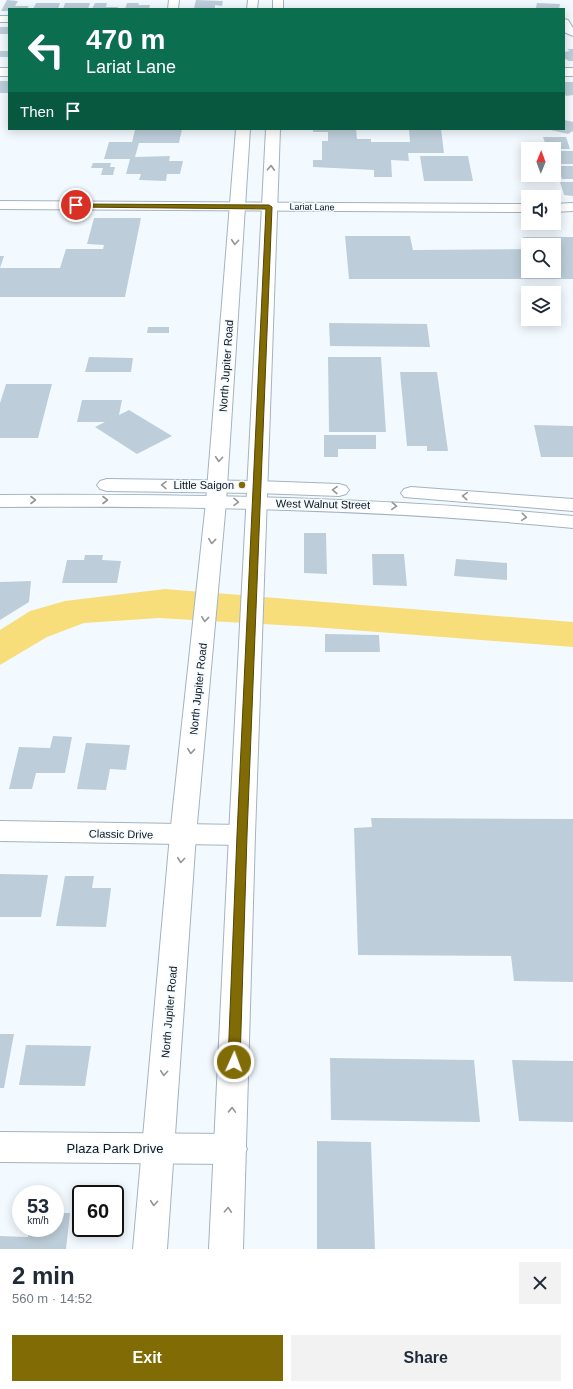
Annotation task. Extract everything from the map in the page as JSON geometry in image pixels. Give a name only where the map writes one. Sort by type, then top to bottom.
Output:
[{"type":"main road","points":[[565,24],[569,32],[573,34]]},
{"type":"main road","name":"North Jupiter Road","points":[[226,1249],[257,495],[247,310],[238,207],[243,130]]},
{"type":"main road","name":"North Jupiter Road","points":[[150,1249],[183,835],[216,494],[247,310],[269,207],[273,130]]},
{"type":"main road","name":"Lariat Lane","points":[[0,205],[521,208]]},
{"type":"main road","points":[[561,208],[573,207]]},
{"type":"main road","name":"West Walnut Street","points":[[0,487],[144,484],[216,494]]},
{"type":"main road","name":"West Walnut Street","points":[[0,501],[134,500],[216,494],[456,495],[573,505]]},
{"type":"main road","name":"West Walnut Street","points":[[257,495],[573,522]]},
{"type":"main road","name":"Classic Drive","points":[[0,832],[242,835]]},
{"type":"main road","name":"Plaza Park Drive","points":[[0,1147],[231,1149]]},
{"type":"shaded area","points":[[165,589],[573,622],[573,647],[313,627],[159,618],[84,623],[47,637],[0,665],[0,630],[30,611],[65,601]]},
{"type":"building","points":[[7,0],[18,1],[15,6],[29,6],[28,8],[8,8],[8,11],[1,11]]},
{"type":"building","points":[[196,0],[223,1],[222,6],[215,5],[215,8],[194,8]]},
{"type":"building","points":[[36,3],[60,3],[58,8],[34,8]]},
{"type":"building","points":[[65,3],[90,3],[88,8],[63,8]]},
{"type":"building","points":[[95,3],[107,3],[106,7],[118,7],[118,8],[92,8]]},
{"type":"building","points":[[127,3],[150,5],[149,8],[125,8]]},
{"type":"building","points":[[537,3],[560,4],[559,8],[536,8]]},
{"type":"building","points":[[0,27],[8,27],[8,34],[0,34]]},
{"type":"building","points":[[567,49],[573,49],[573,61],[565,59],[565,52],[570,51]]},
{"type":"building","points":[[0,51],[8,51],[8,57],[0,57]]},
{"type":"building","points":[[0,81],[8,81],[8,93],[0,93]]},
{"type":"building","points":[[565,82],[573,82],[573,95],[566,96]]},
{"type":"building","points":[[565,120],[573,122],[573,131],[568,134],[551,130],[565,130]]},
{"type":"building","points":[[135,130],[182,130],[179,143],[139,143],[135,157],[170,156],[169,161],[183,161],[180,174],[167,174],[166,181],[139,180],[141,174],[126,174],[130,159],[104,159],[109,142],[132,142]]},
{"type":"building","points":[[313,130],[356,130],[357,139],[371,139],[371,142],[410,142],[409,130],[441,130],[444,153],[408,153],[409,161],[391,160],[392,177],[374,177],[374,170],[313,167],[313,160],[322,160],[322,141],[328,141],[328,132],[313,132]]},
{"type":"building","points":[[543,137],[566,137],[570,149],[561,149],[561,142],[545,142]]},
{"type":"building","points":[[561,151],[573,151],[573,164],[561,164]]},
{"type":"building","points":[[420,156],[468,156],[473,181],[424,181]]},
{"type":"building","points":[[93,163],[111,163],[110,167],[115,167],[113,175],[101,175],[103,168],[91,168]]},
{"type":"building","points":[[561,166],[573,166],[573,179],[562,179]]},
{"type":"building","points":[[560,182],[573,182],[573,196],[564,195]]},
{"type":"building","points":[[94,218],[141,218],[125,297],[0,297],[0,268],[60,268],[66,249],[103,249],[104,245],[87,244]]},
{"type":"building","points":[[345,236],[410,236],[413,250],[521,249],[521,278],[561,278],[561,238],[523,237],[573,237],[573,279],[349,279]]},
{"type":"building","points":[[0,256],[4,256],[0,268]]},
{"type":"building","points":[[329,323],[427,324],[430,347],[330,346]]},
{"type":"building","points":[[148,327],[169,327],[169,333],[147,333]]},
{"type":"building","points":[[89,357],[133,358],[131,372],[85,372]]},
{"type":"building","points":[[328,357],[381,357],[386,432],[329,432]]},
{"type":"building","points":[[400,372],[437,372],[448,451],[427,451],[427,446],[407,446]]},
{"type":"building","points":[[6,384],[52,384],[38,438],[0,438],[0,403]]},
{"type":"building","points":[[82,400],[122,400],[119,415],[129,410],[172,436],[137,454],[95,427],[105,422],[77,422]]},
{"type":"building","points":[[534,425],[573,426],[573,457],[541,457]]},
{"type":"building","points":[[324,435],[376,435],[376,449],[338,449],[338,457],[324,457]]},
{"type":"building","points":[[304,533],[326,533],[327,574],[304,573]]},
{"type":"building","points":[[372,554],[404,554],[407,586],[373,585]]},
{"type":"building","points":[[85,555],[103,555],[102,560],[121,561],[117,583],[62,583],[67,560],[84,560]]},
{"type":"building","points":[[456,559],[507,563],[507,580],[454,576]]},
{"type":"building","points":[[31,581],[29,602],[0,620],[0,582]]},
{"type":"building","points":[[325,634],[379,635],[380,652],[325,652]]},
{"type":"building","points":[[53,736],[72,737],[65,773],[36,773],[32,789],[9,789],[19,747],[50,748]]},
{"type":"building","points":[[86,743],[130,745],[126,770],[110,769],[106,790],[77,789]]},
{"type":"building","points":[[371,818],[573,819],[573,982],[514,981],[511,956],[358,955],[354,828],[372,827]]},
{"type":"building","points":[[0,874],[48,875],[41,917],[0,917]]},
{"type":"building","points":[[65,876],[94,876],[92,888],[111,888],[106,927],[56,926]]},
{"type":"building","points":[[0,1034],[14,1034],[4,1088],[0,1088]]},
{"type":"building","points":[[26,1045],[91,1046],[85,1086],[19,1085]]},
{"type":"building","points":[[330,1058],[474,1060],[480,1122],[331,1120]]},
{"type":"building","points":[[512,1060],[573,1061],[573,1122],[519,1121]]},
{"type":"building","points":[[317,1141],[371,1142],[375,1249],[317,1249]]},
{"type":"building","points":[[64,1213],[70,1213],[66,1249],[0,1249],[0,1236],[64,1237]]},
{"type":"place","name":"Little Saigon","points":[[242,485]]},
{"type":"route","points":[[76,205],[269,207],[242,835],[234,1062]]}]
